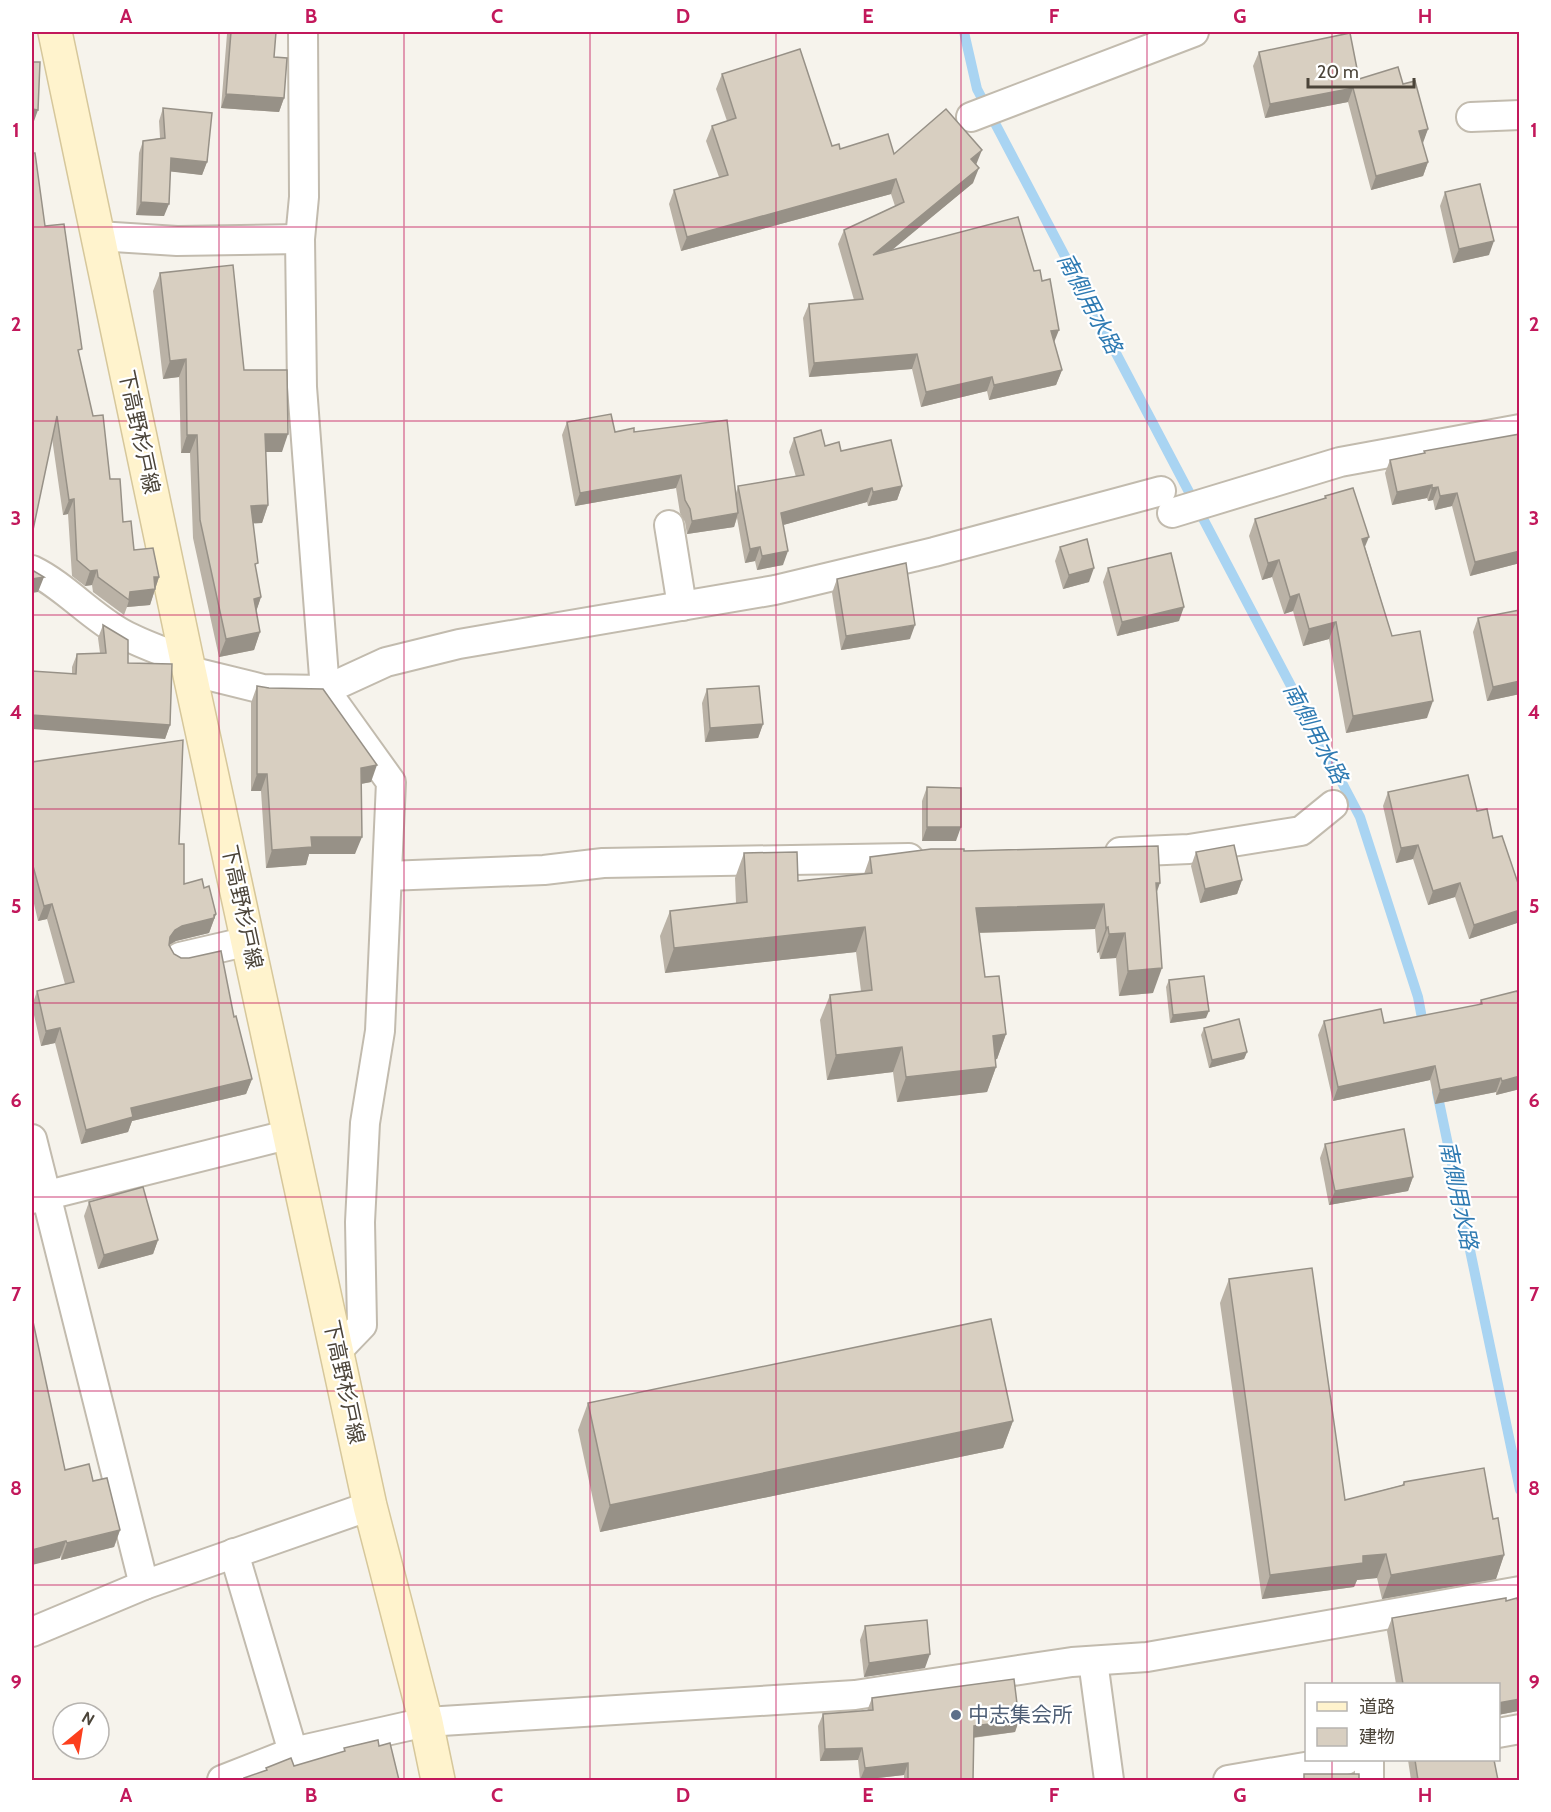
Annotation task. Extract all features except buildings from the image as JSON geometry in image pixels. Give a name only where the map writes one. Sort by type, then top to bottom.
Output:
[{"type":"main road","name":"下高野杉戸線","points":[[55,32],[370,1506],[426,1722],[438,1780]]},
{"type":"street","points":[[303,32],[304,197],[300,239],[302,387],[325,690],[391,782],[380,1031],[365,1123],[360,1221],[362,1325],[337,1351]]},
{"type":"street","points":[[971,117],[1194,32]]},
{"type":"street","points":[[1471,117],[1520,115]]},
{"type":"street","points":[[98,236],[177,241],[300,239]]},
{"type":"street","points":[[32,570],[48,578],[123,634],[189,666],[263,688],[325,690],[386,662],[459,644],[775,590],[934,552],[1340,462],[1520,429]]},
{"type":"street","points":[[669,525],[682,606]]},
{"type":"street","points":[[1097,853],[1189,849],[1300,831],[1333,805]]},
{"type":"street","points":[[387,876],[544,870],[603,863],[934,858]]},
{"type":"street","points":[[180,957],[249,940]]},
{"type":"street","points":[[38,1197],[291,1134]]},
{"type":"street","points":[[32,1139],[38,1197],[144,1585]]},
{"type":"street","points":[[32,1632],[144,1585],[370,1506]]},
{"type":"street","points":[[234,1553],[293,1752]]},
{"type":"street","points":[[222,1780],[293,1752],[426,1722],[855,1695],[1072,1662],[1147,1657],[1520,1592]]},
{"type":"street","points":[[1093,1661],[1109,1780]]},
{"type":"street","points":[[1500,1733],[1520,1729]]},
{"type":"street","points":[[1228,1780],[1340,1761]]},
{"type":"street","points":[[1369,1780],[1370,1761]]},
{"type":"waterway","name":"南側用水路","points":[[964,32],[977,89],[1360,817],[1418,997],[1424,1029]]},
{"type":"waterway","name":"南側用水路","points":[[1437,1092],[1520,1490]]},
{"type":"place","name":"中志集会所","points":[[956,1715]]}]
